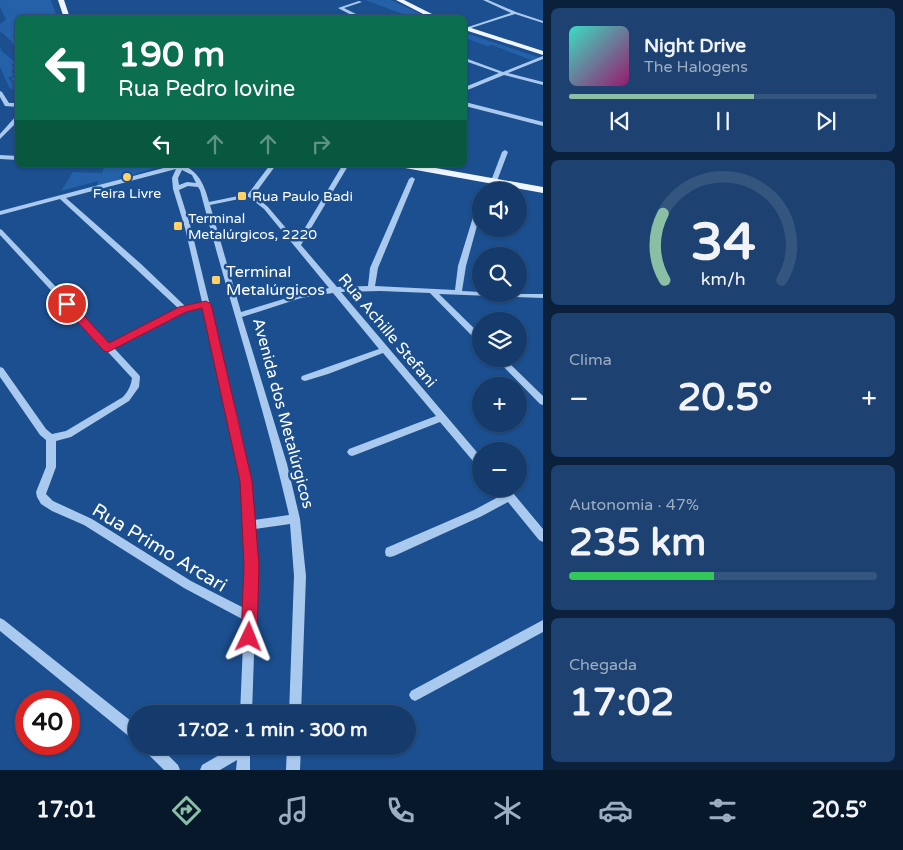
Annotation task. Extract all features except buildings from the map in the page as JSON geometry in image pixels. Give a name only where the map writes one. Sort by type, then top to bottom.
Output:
[{"type":"main road","points":[[61,0],[66,15]]},
{"type":"main road","points":[[400,0],[431,15]]},
{"type":"main road","points":[[467,28],[543,53]]},
{"type":"main road","points":[[439,168],[543,190]]},
{"type":"street","points":[[485,0],[515,13],[543,22]]},
{"type":"street","points":[[355,15],[340,8],[360,2]]},
{"type":"street","points":[[467,28],[515,13]]},
{"type":"street","points":[[467,88],[543,57]]},
{"type":"street","points":[[467,60],[502,74],[543,84]]},
{"type":"street","points":[[467,84],[473,86]]},
{"type":"street","points":[[0,93],[15,120],[0,137]]},
{"type":"street","points":[[7,105],[15,105]]},
{"type":"street","points":[[467,105],[543,124]]},
{"type":"street","points":[[494,181],[505,152]]},
{"type":"street","points":[[0,157],[15,158]]},
{"type":"street","points":[[0,213],[173,167]]},
{"type":"street","points":[[179,167],[176,178],[176,189],[188,228],[246,481],[252,565],[246,705]]},
{"type":"street","name":"Avenida dos Metalúrgicos","points":[[183,167],[194,174],[201,185],[282,464],[295,519],[300,576],[296,705]]},
{"type":"street","points":[[207,204],[250,195],[271,167]]},
{"type":"street","points":[[298,245],[344,167]]},
{"type":"street","points":[[371,288],[374,268],[412,179]]},
{"type":"street","points":[[176,189],[188,184],[201,185]]},
{"type":"street","name":"Rua Achille Stefani","points":[[250,195],[262,203],[472,454]]},
{"type":"street","points":[[62,198],[182,309]]},
{"type":"street","points":[[0,231],[136,377],[133,393],[126,399],[68,434],[52,438],[43,432],[0,370]]},
{"type":"street","points":[[458,293],[462,266],[472,232]]},
{"type":"street","points":[[239,315],[318,292],[336,290],[371,288],[472,294]]},
{"type":"street","points":[[434,292],[472,331]]},
{"type":"street","points":[[527,295],[543,296]]},
{"type":"street","points":[[108,348],[182,309],[206,304]]},
{"type":"street","points":[[304,378],[384,350]]},
{"type":"street","points":[[508,367],[543,402]]},
{"type":"street","points":[[352,452],[441,418]]},
{"type":"street","name":"Rua Primo Arcari","points":[[52,438],[51,467],[41,495],[43,500],[87,522],[220,604],[250,617]]},
{"type":"street","points":[[390,552],[478,513],[499,497]]},
{"type":"street","points":[[510,497],[543,537]]},
{"type":"street","points":[[250,525],[295,519]]},
{"type":"street","points":[[0,624],[128,727]]},
{"type":"street","points":[[415,695],[543,626]]},
{"type":"street","points":[[159,755],[173,770]]},
{"type":"street","points":[[207,770],[232,755]]},
{"type":"street","points":[[242,770],[245,755]]},
{"type":"street","points":[[293,770],[294,755]]},
{"type":"shaded area","points":[[0,0],[51,0],[56,15],[15,15],[15,48],[0,31],[0,24],[6,20],[0,7]]},
{"type":"shaded area","points":[[365,0],[391,0],[423,15],[406,15]]},
{"type":"shaded area","points":[[467,34],[541,58],[531,60],[492,45],[487,46],[467,39]]},
{"type":"shaded area","points":[[0,45],[1,50],[15,62],[15,75],[12,77],[15,88],[10,89],[0,67]]},
{"type":"shaded area","points":[[104,167],[158,167],[97,186],[98,181],[61,191],[73,172],[102,173]]},
{"type":"place","name":"Feira Livre","points":[[127,177]]},
{"type":"place","name":"Rua Paulo Badi","points":[[242,196]]},
{"type":"place","name":"Terminal Metalúrgicos, 2220","points":[[178,226]]},
{"type":"place","name":"Terminal Metalúrgicos","points":[[216,280]]},
{"type":"route","points":[[67,304],[108,348],[182,309],[206,304],[246,481],[252,565],[249,637]]}]
